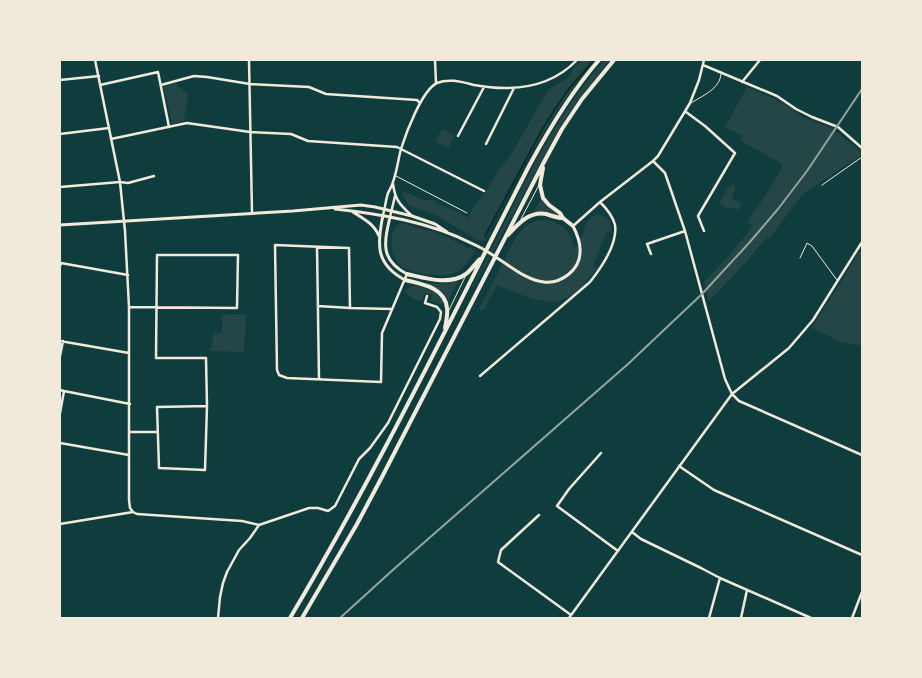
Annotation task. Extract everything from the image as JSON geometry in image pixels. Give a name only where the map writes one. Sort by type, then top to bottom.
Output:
[{"type":"highway","points":[[290,618],[347,520],[548,131],[570,97],[599,60]]},
{"type":"highway","points":[[302,618],[361,516],[562,129],[582,99],[614,60]]},
{"type":"highway","points":[[544,162],[540,182],[544,200],[573,226]]},
{"type":"highway","points":[[503,241],[520,222],[528,217],[547,214],[563,218]]},
{"type":"highway","points":[[407,274],[441,281],[458,278],[467,272],[482,256]]},
{"type":"highway","points":[[405,280],[432,288],[445,299],[448,312],[444,332]]},
{"type":"street","points":[[95,60],[120,182],[124,221],[129,307],[129,500],[130,508],[133,512]]},
{"type":"street","points":[[249,60],[252,213]]},
{"type":"street","points":[[435,60],[436,83]]},
{"type":"street","points":[[379,237],[388,194],[393,184],[402,149],[420,104],[436,83],[449,80],[484,87],[525,88],[549,80],[577,60]]},
{"type":"street","points":[[328,209],[390,216],[447,232],[472,243],[529,278],[549,282],[563,278],[575,267],[580,256],[580,242],[573,226],[600,202],[653,161],[662,151],[686,112],[699,80],[704,60]]},
{"type":"street","points":[[742,82],[760,60]]},
{"type":"street","points":[[704,65],[776,96],[796,109],[838,127],[862,148]]},
{"type":"street","points":[[100,85],[158,72],[169,127]]},
{"type":"street","points":[[60,80],[98,76]]},
{"type":"street","points":[[161,85],[194,76],[250,84],[308,88],[326,94],[417,100],[420,104]]},
{"type":"street","points":[[458,136],[484,87]]},
{"type":"street","points":[[486,144],[514,88]]},
{"type":"street","points":[[686,112],[735,153],[698,216],[704,231]]},
{"type":"street","points":[[111,139],[187,123],[250,132],[291,134],[308,141],[397,147],[484,191]]},
{"type":"street","points":[[60,134],[109,128]]},
{"type":"street","points":[[653,161],[665,173],[685,232],[726,379],[732,394],[739,401],[862,455]]},
{"type":"street","points":[[60,187],[128,183],[154,176]]},
{"type":"street","points":[[393,184],[398,202],[412,216]]},
{"type":"street","points":[[350,308],[350,248],[275,245],[277,370],[279,375],[287,378],[381,382],[382,333],[407,274],[392,264],[386,252],[390,216],[395,196]]},
{"type":"street","points":[[480,376],[590,282],[600,270],[611,247],[615,226],[611,216],[600,202]]},
{"type":"street","points":[[60,225],[328,209],[361,205],[412,216],[435,224],[447,232]]},
{"type":"street","points":[[351,211],[371,224],[377,231],[381,254],[386,267],[405,280]]},
{"type":"street","points":[[651,254],[647,244],[685,232]]},
{"type":"street","points":[[539,515],[501,550],[498,562],[570,617],[732,394],[789,348],[813,320],[862,242]]},
{"type":"street","points":[[317,247],[319,379]]},
{"type":"street","points":[[129,307],[156,307],[238,308],[238,255],[157,255],[156,307],[156,358],[206,358],[207,406],[205,470],[159,468],[157,407],[207,406]]},
{"type":"street","points":[[60,266],[61,263],[128,275]]},
{"type":"street","points":[[60,524],[133,512],[242,521],[259,525],[308,508],[328,511],[335,506],[359,459],[370,448],[388,423],[440,319],[441,312],[437,307],[425,303],[428,296]]},
{"type":"street","points":[[318,306],[392,309]]},
{"type":"street","points":[[60,356],[61,341],[129,353]]},
{"type":"street","points":[[60,413],[62,391],[130,404]]},
{"type":"street","points":[[130,432],[158,432]]},
{"type":"street","points":[[60,443],[129,455]]},
{"type":"street","points":[[601,453],[569,489],[557,506],[618,551]]},
{"type":"street","points":[[680,466],[714,490],[862,555]]},
{"type":"street","points":[[218,618],[220,598],[227,572],[239,550],[259,525]]},
{"type":"street","points":[[632,532],[641,539],[720,578],[811,618]]},
{"type":"street","points":[[709,618],[720,578]]},
{"type":"street","points":[[741,618],[748,590]]},
{"type":"street","points":[[852,618],[862,592]]},
{"type":"lane","points":[[690,103],[716,87],[721,78],[720,72]]},
{"type":"lane","points":[[822,185],[862,158]]},
{"type":"lane","points":[[395,176],[467,213]]},
{"type":"lane","points":[[520,222],[540,182]]},
{"type":"lane","points":[[800,258],[807,243],[812,246],[838,281]]},
{"type":"lane","points":[[448,312],[467,272]]},
{"type":"shaded area","points":[[582,60],[596,60],[579,80],[549,124],[485,240],[480,241],[438,216],[410,206],[402,196],[402,192],[425,200],[433,200],[468,218],[475,204],[483,196],[500,168],[512,153],[548,90],[568,78],[576,65]]},
{"type":"shaded area","points":[[605,60],[610,60],[580,97],[559,129],[473,288],[526,180],[546,144],[567,109]]},
{"type":"shaded area","points":[[175,83],[188,95],[184,121],[172,124],[164,87]]},
{"type":"shaded area","points":[[747,87],[762,94],[759,102],[763,94],[775,99],[802,117],[831,128],[862,154],[802,195],[769,239],[767,237],[709,301],[704,282],[753,226],[747,222],[769,190],[783,165],[740,140],[742,135],[725,127]]},
{"type":"shaded area","points":[[442,129],[455,135],[448,148],[435,142]]},
{"type":"shaded area","points":[[735,185],[733,199],[742,204],[738,210],[732,207],[728,209],[719,203],[729,186]]},
{"type":"shaded area","points":[[541,198],[560,215],[543,212],[533,213]]},
{"type":"shaded area","points":[[598,214],[609,220],[611,233],[607,231],[593,265],[597,268],[577,290],[562,300],[547,301],[538,300],[497,285],[483,311],[479,309],[513,243],[525,227],[541,220],[554,222],[568,232],[575,248],[584,233],[586,223]]},
{"type":"shaded area","points":[[400,223],[438,233],[475,251],[462,268],[452,274],[437,275],[412,271],[400,265],[393,253],[393,232]]},
{"type":"shaded area","points":[[862,251],[862,346],[841,342],[812,328],[859,252]]},
{"type":"shaded area","points":[[457,281],[448,301],[443,292],[429,284],[439,284]]},
{"type":"shaded area","points":[[413,286],[431,290],[444,303],[441,305],[431,301],[432,294],[425,293],[420,301],[413,299],[405,291]]},
{"type":"shaded area","points":[[222,314],[246,315],[244,352],[210,351],[214,334],[222,333]]},
{"type":"waterway","points":[[485,236],[543,128],[567,91],[594,60]]},
{"type":"railway","points":[[340,618],[628,364],[702,294],[778,209],[807,171],[862,89]]}]
